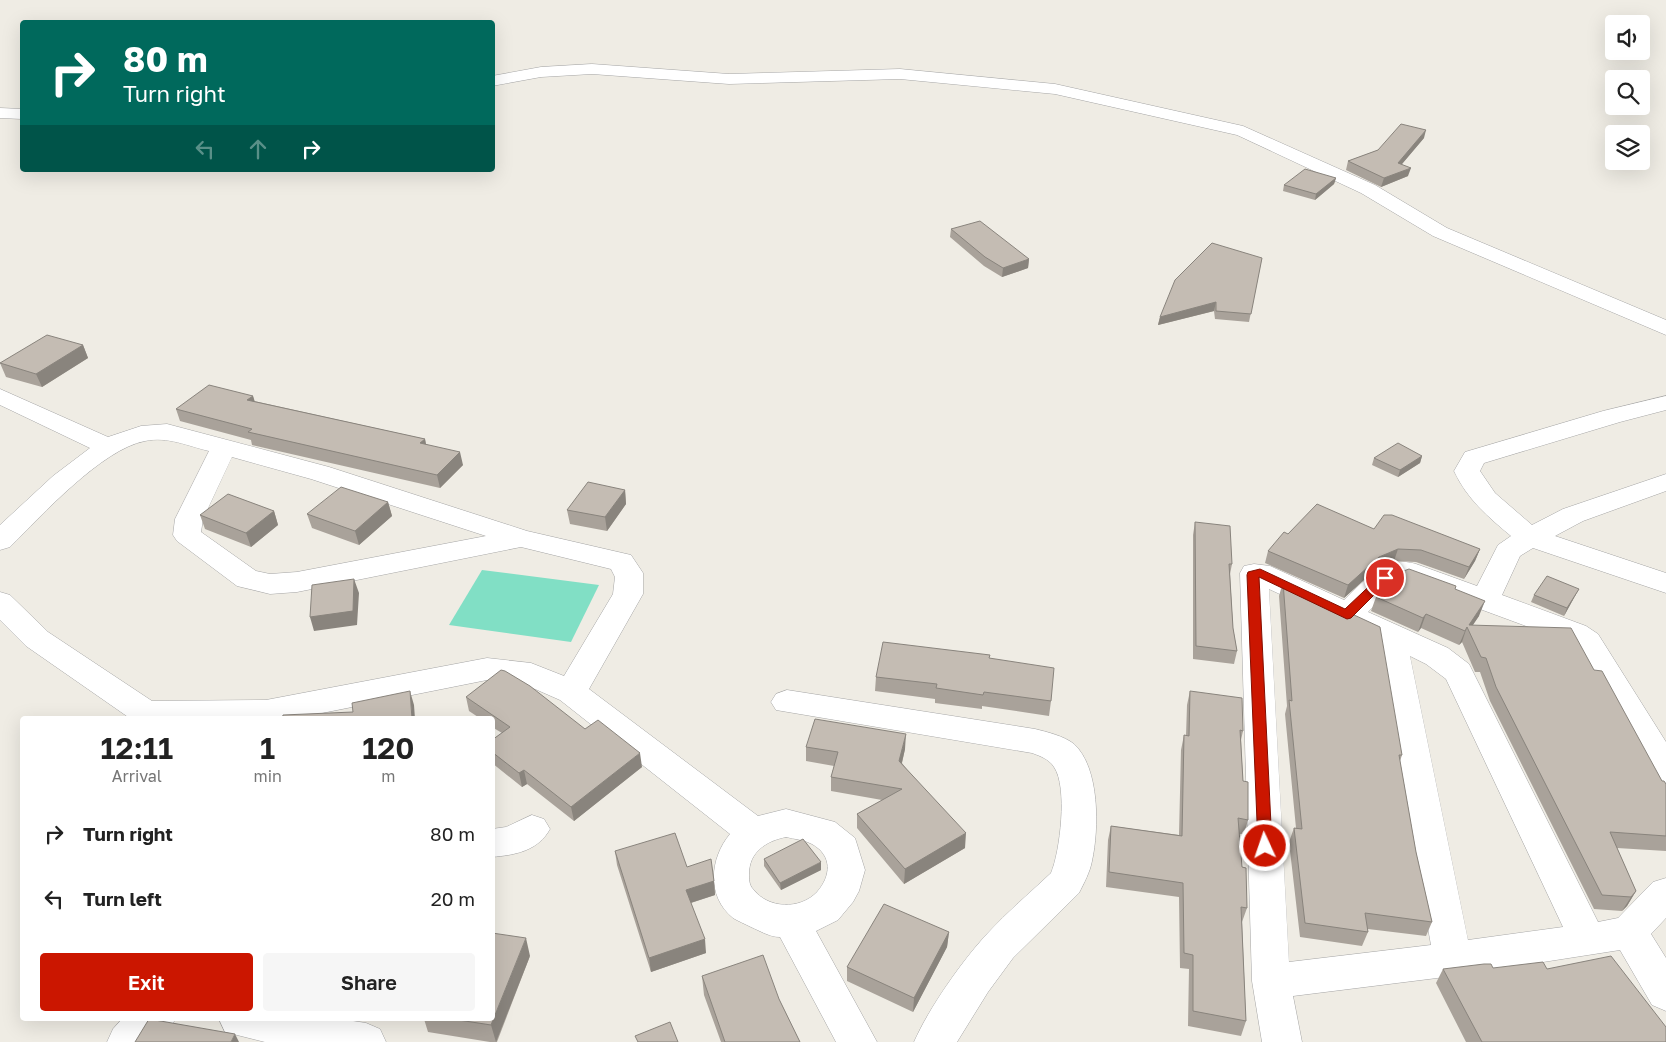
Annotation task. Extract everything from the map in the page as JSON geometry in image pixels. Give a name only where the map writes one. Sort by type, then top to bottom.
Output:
[{"type":"street","points":[[495,80],[541,72],[592,69],[729,79],[900,74],[1055,89],[1244,132],[1368,189],[1440,232],[1666,328]]},
{"type":"street","points":[[0,114],[20,114]]},
{"type":"street","points":[[0,396],[108,448]]},
{"type":"street","points":[[1666,402],[1612,416],[1474,458],[1467,471],[1471,483],[1491,504],[1530,537],[1666,584]]},
{"type":"street","points":[[0,541],[57,487],[108,448],[132,436],[149,432],[167,432],[224,447],[320,473],[521,538],[621,562],[629,570],[631,581],[628,594],[572,692]]},
{"type":"street","points":[[224,447],[189,519],[187,535],[247,579],[270,584],[297,582],[521,538]]},
{"type":"street","points":[[1485,600],[1508,551],[1530,537],[1574,515],[1666,482]]},
{"type":"street","points":[[1347,615],[1393,572],[1406,571],[1563,627],[1587,642],[1666,770]]},
{"type":"street","points":[[1282,1042],[1271,982],[1253,575],[1260,572],[1347,615],[1437,656],[1458,672],[1588,940]]},
{"type":"street","points":[[0,602],[37,640],[146,716],[265,715],[487,669],[530,674],[572,692],[754,833]]},
{"type":"street","points":[[1391,635],[1453,959]]},
{"type":"street","points":[[787,702],[978,730],[1035,741],[1062,753],[1074,770],[1078,786],[1074,861],[1071,873],[1066,882],[1000,946],[974,980],[934,1042]]},
{"type":"street","points":[[786,823],[804,824],[819,829],[833,838],[842,850],[847,863],[847,876],[842,890],[834,901],[808,918],[791,921],[774,920],[758,914],[745,906],[736,895],[731,881],[730,868],[734,854],[742,842],[754,833],[769,826],[786,823]]},
{"type":"street","points":[[495,844],[513,841],[532,829]]},
{"type":"street","points":[[1271,982],[1453,959],[1588,940],[1630,932],[1666,893]]},
{"type":"street","points":[[791,921],[857,1042]]},
{"type":"street","points":[[1630,932],[1666,993]]},
{"type":"street","points":[[127,1042],[146,1021]]},
{"type":"street","points":[[249,1021],[366,1042]]},
{"type":"green space","points":[[482,570],[599,585],[571,642],[449,625]]},
{"type":"building","points":[[1401,124],[1426,130],[1398,163],[1411,168],[1384,178],[1348,161],[1378,150]]},
{"type":"building","points":[[1305,169],[1336,178],[1316,194],[1284,185]]},
{"type":"building","points":[[980,221],[1029,259],[1003,268],[985,257],[951,229]]},
{"type":"building","points":[[1212,243],[1262,258],[1251,314],[1216,311],[1216,302],[1160,317],[1175,280]]},
{"type":"building","points":[[47,335],[83,345],[36,374],[0,363]]},
{"type":"building","points":[[209,385],[253,396],[247,400],[425,439],[420,443],[460,452],[437,475],[248,432],[252,429],[176,409]]},
{"type":"building","points":[[1398,443],[1422,456],[1400,470],[1374,458]]},
{"type":"building","points":[[588,482],[625,490],[605,517],[567,510]]},
{"type":"building","points":[[341,487],[388,502],[355,531],[307,514]]},
{"type":"building","points":[[228,494],[274,511],[246,533],[200,515]]},
{"type":"building","points":[[1317,504],[1374,529],[1384,515],[1392,515],[1480,549],[1469,567],[1421,550],[1398,549],[1379,557],[1348,585],[1268,551],[1284,532],[1288,534]]},
{"type":"building","points":[[1195,522],[1230,526],[1232,564],[1229,564],[1233,628],[1237,651],[1196,646]]},
{"type":"building","points":[[1409,569],[1456,586],[1455,589],[1485,601],[1469,625],[1571,628],[1594,670],[1602,671],[1662,781],[1666,784],[1666,836],[1610,832],[1636,891],[1631,897],[1602,895],[1496,687],[1486,658],[1481,657],[1467,627],[1465,631],[1426,614],[1423,618],[1376,597],[1401,572]]},
{"type":"building","points":[[1547,576],[1579,589],[1567,608],[1534,595]]},
{"type":"building","points":[[354,579],[353,611],[310,617],[312,585]]},
{"type":"building","points":[[1283,582],[1380,627],[1402,755],[1399,755],[1416,852],[1432,922],[1365,913],[1368,932],[1305,923],[1294,828],[1302,829],[1289,700],[1292,701]]},
{"type":"building","points":[[883,642],[990,655],[989,658],[1054,668],[1051,701],[984,692],[983,695],[936,688],[937,684],[876,677]]},
{"type":"building","points":[[501,670],[505,671],[530,686],[585,729],[598,720],[640,753],[571,807],[524,770],[519,773],[495,754],[495,738],[510,727],[466,697]]},
{"type":"building","points":[[410,691],[412,716],[283,716],[353,712],[352,703]]},
{"type":"building","points":[[1190,691],[1242,698],[1243,731],[1240,730],[1243,781],[1248,782],[1248,820],[1238,818],[1242,867],[1246,868],[1247,908],[1241,907],[1246,1021],[1193,1011],[1193,955],[1184,953],[1183,883],[1109,872],[1111,826],[1182,836],[1184,735],[1189,736]]},
{"type":"building","points":[[815,719],[906,734],[899,761],[966,833],[905,869],[857,814],[902,789],[831,777],[838,752],[806,747]]},
{"type":"building","points":[[675,833],[687,867],[711,859],[714,881],[686,890],[705,939],[649,958],[615,851]]},
{"type":"building","points":[[803,839],[821,862],[780,883],[764,859]]},
{"type":"building","points":[[884,904],[949,932],[914,998],[847,967]]},
{"type":"building","points":[[495,933],[526,938],[495,1015]]},
{"type":"building","points":[[763,955],[779,999],[800,1042],[725,1042],[702,976]]},
{"type":"building","points":[[1611,956],[1666,1027],[1666,1042],[1482,1042],[1443,969],[1484,964],[1491,964],[1493,968],[1543,962],[1547,969]]},
{"type":"building","points":[[148,1021],[160,1021],[235,1034],[231,1042],[135,1042]]},
{"type":"building","points":[[465,1021],[493,1021],[491,1025]]},
{"type":"building","points":[[670,1022],[678,1042],[638,1042],[635,1036]]},
{"type":"route","points":[[1265,846],[1253,575],[1260,572],[1347,615],[1385,578]]}]
